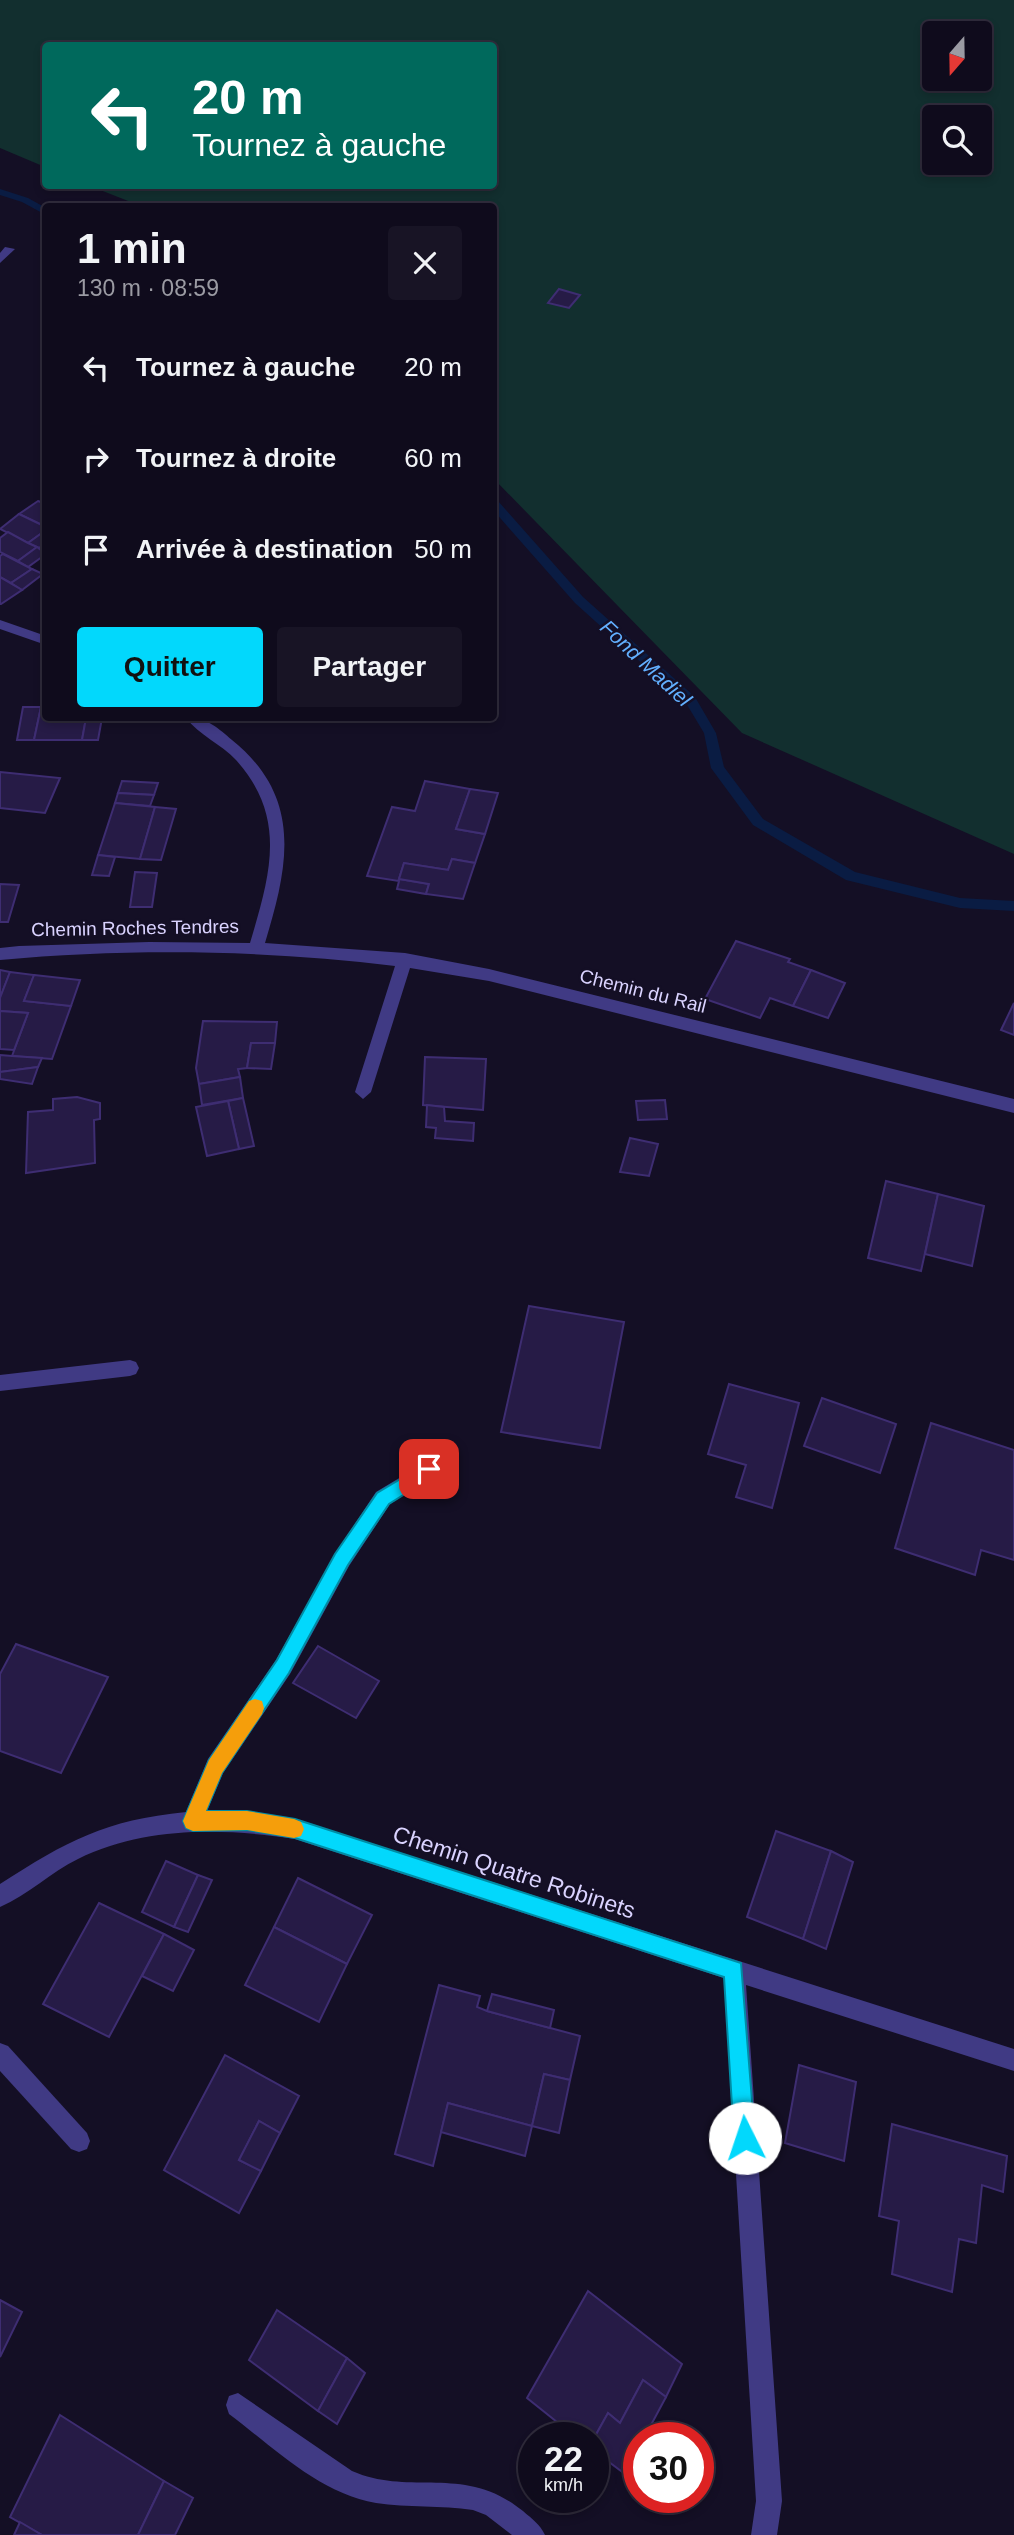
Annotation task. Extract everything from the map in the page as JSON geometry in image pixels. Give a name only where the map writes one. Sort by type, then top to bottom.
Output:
[{"type":"street","points":[[0,260],[9,249]]},
{"type":"street","points":[[0,624],[42,640]]},
{"type":"street","name":"Chemin Roches Tendres","points":[[0,954],[44,950],[256,947],[277,878],[280,842],[274,805],[240,755],[197,721]]},
{"type":"street","name":"Chemin du Rail","points":[[256,947],[405,959],[489,975],[1014,1105]]},
{"type":"street","points":[[363,1092],[405,959]]},
{"type":"street","points":[[0,1383],[130,1368]]},
{"type":"street","points":[[193,1821],[215,1766],[283,1667],[341,1560],[383,1499],[429,1469]]},
{"type":"street","name":"Chemin Quatre Robinets","points":[[0,1896],[82,1846],[137,1829],[193,1821],[247,1820],[295,1829],[1014,2060]]},
{"type":"street","points":[[734,1970],[769,2501],[764,2535]]},
{"type":"street","points":[[0,2054],[79,2141]]},
{"type":"street","points":[[238,2405],[329,2470],[357,2486],[389,2492],[465,2495],[491,2504],[532,2535]]},
{"type":"green space","points":[[0,0],[1014,0],[1014,854],[742,733],[497,482],[497,203],[133,203],[98,189],[497,189],[497,42],[42,42],[42,166],[0,148]]},
{"type":"building","points":[[559,289],[580,295],[569,308],[548,303]]},
{"type":"building","points":[[38,501],[42,502],[42,525],[19,514]]},
{"type":"building","points":[[19,514],[42,525],[42,533],[28,543],[0,529]]},
{"type":"building","points":[[8,532],[37,547],[18,561],[0,552],[0,538]]},
{"type":"building","points":[[42,533],[42,546],[39,548],[28,543]]},
{"type":"building","points":[[37,547],[42,551],[42,557],[28,567],[18,561]]},
{"type":"building","points":[[3,554],[32,569],[11,583],[0,577],[0,556]]},
{"type":"building","points":[[32,569],[42,574],[22,590],[11,583]]},
{"type":"building","points":[[0,577],[22,590],[1,604],[0,604]]},
{"type":"building","points":[[23,707],[41,707],[34,740],[17,740]]},
{"type":"building","points":[[41,707],[42,721],[85,721],[82,740],[34,740]]},
{"type":"building","points":[[85,721],[101,721],[98,740],[82,740]]},
{"type":"building","points":[[0,772],[60,778],[45,813],[0,808]]},
{"type":"building","points":[[122,781],[158,783],[154,795],[118,793]]},
{"type":"building","points":[[425,781],[470,789],[456,829],[485,834],[475,863],[452,859],[448,870],[404,863],[399,879],[429,884],[426,894],[397,889],[399,881],[367,876],[392,807],[415,811]]},
{"type":"building","points":[[470,789],[498,793],[485,834],[456,829]]},
{"type":"building","points":[[118,793],[154,795],[150,806],[115,803]]},
{"type":"building","points":[[115,803],[155,807],[140,859],[98,855]]},
{"type":"building","points":[[155,807],[176,809],[161,860],[140,859]]},
{"type":"building","points":[[98,855],[115,857],[109,876],[92,875]]},
{"type":"building","points":[[452,859],[475,863],[463,899],[426,894],[429,884],[399,879],[404,863],[448,870]]},
{"type":"building","points":[[135,872],[157,873],[152,907],[130,907]]},
{"type":"building","points":[[0,884],[19,885],[8,922],[0,922]]},
{"type":"building","points":[[736,941],[790,959],[788,962],[811,970],[793,1006],[770,998],[760,1018],[705,999]]},
{"type":"building","points":[[0,970],[10,972],[0,998]]},
{"type":"building","points":[[811,970],[845,983],[828,1018],[793,1006]]},
{"type":"building","points":[[10,972],[34,975],[24,1001],[71,1006],[52,1059],[12,1056],[28,1013],[0,1011],[0,998]]},
{"type":"building","points":[[34,975],[80,980],[71,1006],[24,1001]]},
{"type":"building","points":[[1014,1003],[1014,1035],[1001,1030]]},
{"type":"building","points":[[0,1011],[28,1013],[14,1050],[0,1049]]},
{"type":"building","points":[[203,1021],[277,1022],[275,1043],[251,1043],[247,1068],[238,1069],[240,1077],[199,1084],[196,1068]]},
{"type":"building","points":[[251,1043],[275,1043],[271,1069],[247,1068]]},
{"type":"building","points":[[0,1055],[42,1058],[38,1067],[0,1072]]},
{"type":"building","points":[[425,1057],[486,1059],[483,1110],[423,1105]]},
{"type":"building","points":[[38,1067],[32,1084],[0,1079],[0,1072]]},
{"type":"building","points":[[240,1077],[243,1098],[202,1105],[199,1084]]},
{"type":"building","points":[[77,1097],[100,1103],[100,1119],[94,1120],[95,1163],[26,1173],[28,1112],[53,1110],[53,1099]]},
{"type":"building","points":[[243,1098],[254,1146],[239,1149],[228,1101]]},
{"type":"building","points":[[665,1100],[667,1119],[638,1120],[636,1101]]},
{"type":"building","points":[[228,1101],[239,1149],[207,1156],[196,1107]]},
{"type":"building","points":[[427,1105],[444,1107],[445,1121],[474,1123],[473,1141],[435,1138],[436,1128],[426,1127]]},
{"type":"building","points":[[630,1138],[658,1144],[649,1176],[620,1172]]},
{"type":"building","points":[[886,1181],[938,1194],[921,1271],[868,1258]]},
{"type":"building","points":[[938,1194],[984,1206],[972,1266],[925,1254]]},
{"type":"building","points":[[529,1306],[624,1322],[600,1448],[501,1432]]},
{"type":"building","points":[[729,1384],[799,1403],[772,1508],[736,1497],[746,1465],[708,1454]]},
{"type":"building","points":[[822,1398],[896,1424],[880,1473],[804,1446]]},
{"type":"building","points":[[931,1423],[1014,1450],[1014,1560],[981,1550],[975,1575],[895,1548]]},
{"type":"building","points":[[16,1644],[108,1677],[61,1773],[0,1751],[0,1674]]},
{"type":"building","points":[[318,1646],[379,1681],[356,1718],[293,1683]]},
{"type":"building","points":[[776,1831],[831,1851],[803,1939],[747,1917]]},
{"type":"building","points":[[831,1851],[853,1862],[826,1949],[803,1939]]},
{"type":"building","points":[[166,1861],[198,1875],[174,1927],[142,1912]]},
{"type":"building","points":[[198,1875],[212,1880],[188,1932],[174,1927]]},
{"type":"building","points":[[298,1878],[372,1915],[347,1964],[274,1927]]},
{"type":"building","points":[[99,1903],[164,1934],[109,2037],[43,2004]]},
{"type":"building","points":[[274,1927],[347,1964],[319,2022],[245,1985]]},
{"type":"building","points":[[164,1934],[194,1950],[173,1991],[142,1976]]},
{"type":"building","points":[[439,1985],[480,1996],[477,2007],[487,2011],[580,2036],[570,2080],[544,2074],[532,2126],[448,2103],[433,2166],[395,2154]]},
{"type":"building","points":[[492,1994],[554,2010],[550,2028],[487,2011]]},
{"type":"building","points":[[225,2055],[299,2096],[280,2133],[259,2121],[239,2160],[261,2171],[239,2213],[164,2170]]},
{"type":"building","points":[[799,2065],[856,2082],[844,2161],[785,2143]]},
{"type":"building","points":[[544,2074],[570,2080],[559,2133],[532,2126]]},
{"type":"building","points":[[448,2103],[532,2126],[525,2156],[441,2132]]},
{"type":"building","points":[[259,2121],[280,2133],[261,2171],[239,2160]]},
{"type":"building","points":[[892,2124],[1007,2156],[1003,2192],[982,2185],[976,2243],[959,2239],[952,2292],[892,2274],[899,2221],[879,2216]]},
{"type":"building","points":[[588,2291],[682,2364],[666,2397],[643,2380],[620,2423],[608,2413],[603,2422],[557,2422],[527,2398]]},
{"type":"building","points":[[0,2300],[22,2312],[0,2357]]},
{"type":"building","points":[[277,2310],[347,2358],[318,2411],[249,2360]]},
{"type":"building","points":[[347,2358],[365,2373],[337,2424],[318,2411]]},
{"type":"building","points":[[643,2380],[666,2397],[653,2422],[623,2422],[623,2472],[609,2462],[609,2422],[603,2422],[608,2413],[620,2423]]},
{"type":"building","points":[[60,2415],[164,2481],[138,2535],[42,2535],[10,2517]]},
{"type":"building","points":[[164,2481],[193,2498],[175,2535],[138,2535]]},
{"type":"building","points":[[20,2522],[42,2535],[14,2535]]},
{"type":"waterway","name":"Fond Madiel","points":[[0,192],[25,200],[42,210]]},
{"type":"waterway","name":"Fond Madiel","points":[[497,507],[579,600],[691,700],[710,733],[718,768],[758,822],[851,876],[960,903],[1014,906]]},
{"type":"slow traffic","points":[[255,1708],[215,1766],[193,1821],[247,1820],[294,1829]]},
{"type":"route","points":[[429,1469],[383,1499],[341,1560],[283,1667],[215,1766],[193,1821],[247,1820],[295,1829],[734,1970],[745,2138]]}]
